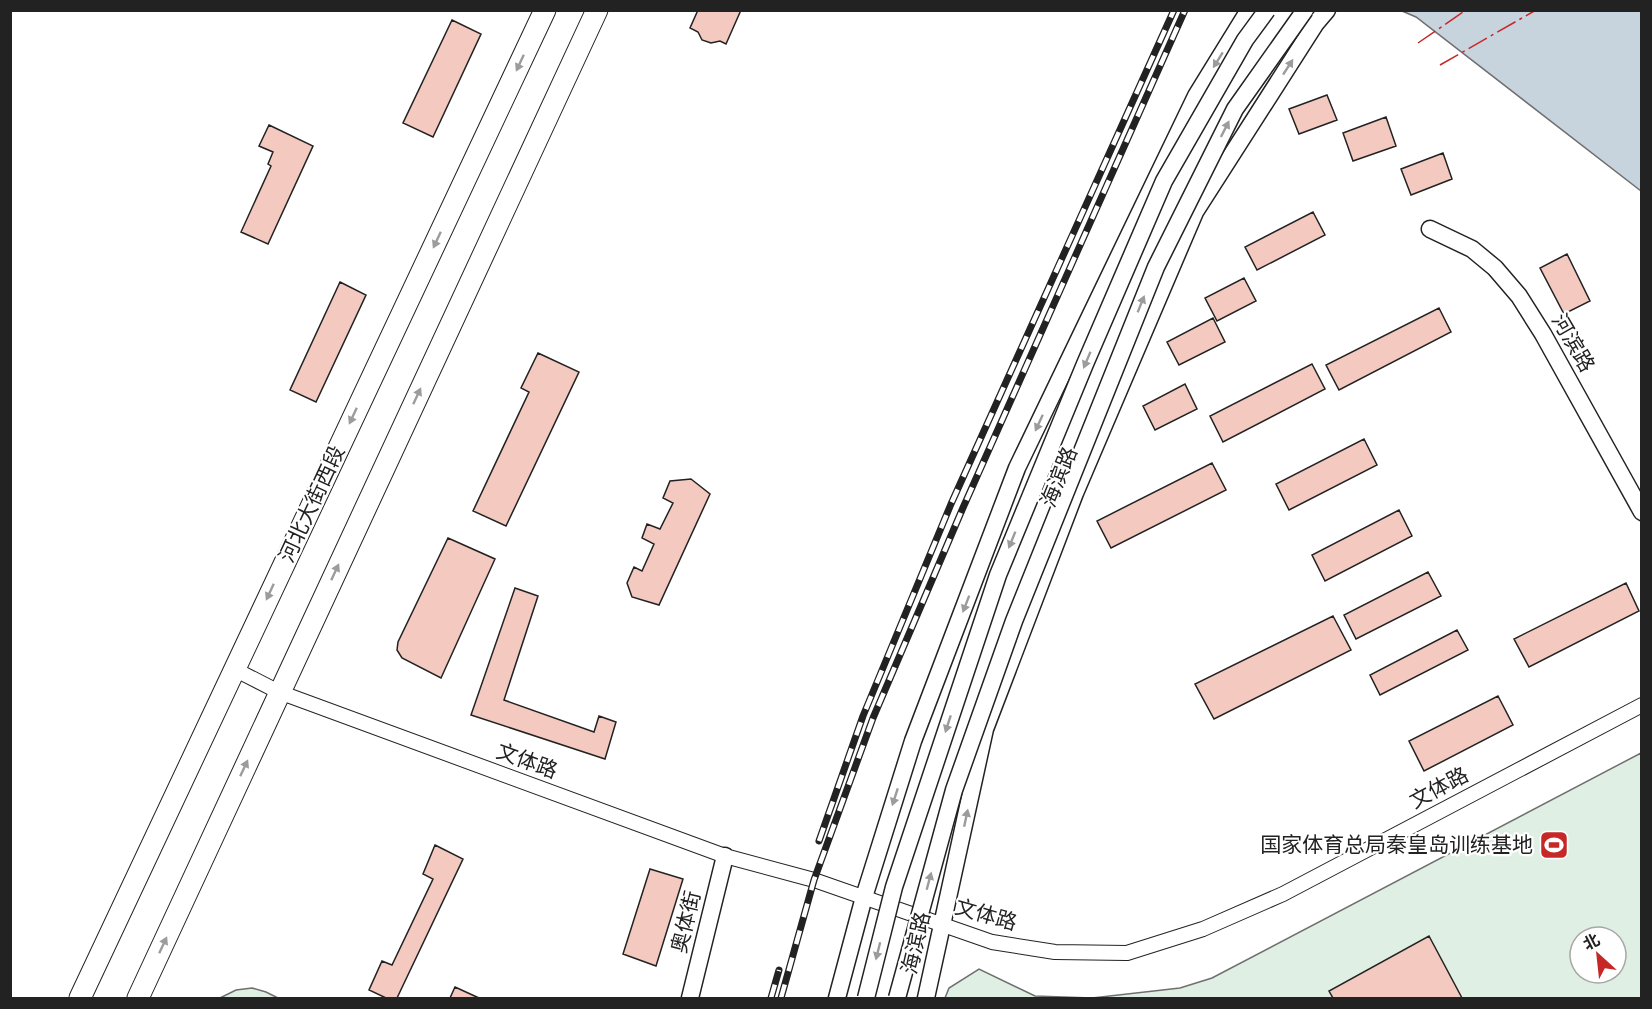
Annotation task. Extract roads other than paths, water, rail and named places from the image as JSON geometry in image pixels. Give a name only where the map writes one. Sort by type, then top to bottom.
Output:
[{"type":"highway","name":"河北大街西段","points":[[80,999],[545,10]]},
{"type":"highway","points":[[138,999],[597,10]]},
{"type":"street","name":"海滨路","points":[[837,999],[864,897],[913,741],[1017,468],[1196,96],[1249,10]]},
{"type":"street","name":"海滨路","points":[[866,999],[894,886],[998,575],[1164,181],[1245,40],[1267,10]]},
{"type":"street","name":"海滨路","points":[[897,999],[954,790],[1014,621],[1156,267],[1235,109],[1305,10]]},
{"type":"street","name":"海滨路","points":[[926,999],[985,729],[1076,493],[1195,212],[1316,23],[1327,10]]},
{"type":"street","name":"河滨路","points":[[1430,229],[1472,249],[1495,268],[1519,296],[1543,334],[1641,512]]},
{"type":"street","name":"文体路","points":[[234,669],[279,692],[725,856],[814,880],[992,942],[1055,952],[1127,952],[1203,929],[1283,894],[1641,705]]},
{"type":"street","name":"奥体街","points":[[690,999],[725,856]]},
{"type":"railway","points":[[819,841],[863,716],[951,504],[1174,10]]},
{"type":"railway","points":[[781,998],[814,880],[873,718],[962,510],[1185,10]]},
{"type":"railway","points":[[771,998],[779,970]]},
{"type":"place","name":"国家体育总局秦皇岛训练基地","points":[[1554,845]]}]
